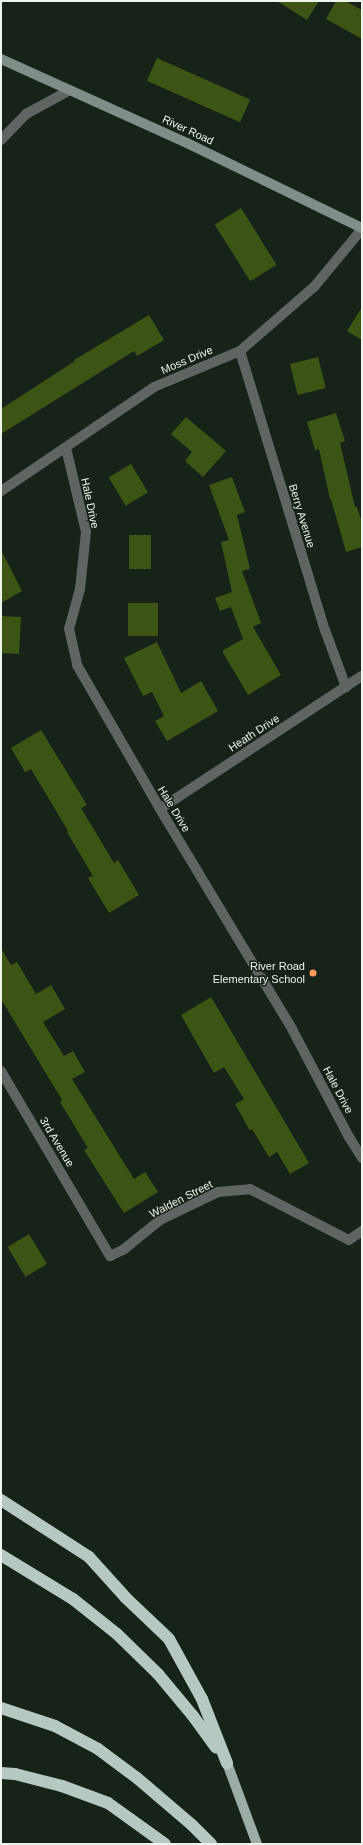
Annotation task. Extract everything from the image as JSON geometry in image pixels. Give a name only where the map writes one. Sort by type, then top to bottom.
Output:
[{"type":"highway","points":[[1,1500],[89,1557],[126,1598],[169,1639],[202,1699],[227,1763]]},
{"type":"highway","points":[[1,1555],[73,1599],[117,1634],[158,1674],[194,1716],[227,1763]]},
{"type":"highway","points":[[1,1708],[55,1726],[98,1749],[136,1778],[192,1825],[211,1844]]},
{"type":"highway","points":[[1,1773],[15,1774],[62,1786],[108,1803],[165,1844]]},
{"type":"main road","name":"River Road","points":[[1,59],[187,143],[362,228]]},
{"type":"main road","points":[[227,1763],[257,1844]]},
{"type":"street","points":[[1,140],[26,114],[70,90]]},
{"type":"street","name":"Moss Drive","points":[[1,491],[154,387],[240,351],[314,287],[362,228]]},
{"type":"street","name":"Berry Avenue","points":[[240,351],[323,623],[346,687]]},
{"type":"street","name":"Hale Drive","points":[[66,448],[86,532],[80,589],[69,629],[77,665],[160,809],[292,1029],[349,1137],[362,1158]]},
{"type":"street","name":"Heath Drive","points":[[160,809],[362,676]]},
{"type":"street","name":"3rd Avenue","points":[[1,1071],[93,1225]]},
{"type":"street","name":"Walden Street","points":[[93,1225],[110,1256],[123,1250],[160,1220],[218,1192],[250,1189],[349,1240],[362,1231]]},
{"type":"building","points":[[277,1],[319,1],[307,20]]},
{"type":"building","points":[[336,1],[345,1],[362,10],[362,39],[326,19]]},
{"type":"building","points":[[157,58],[250,99],[240,122],[147,81]]},
{"type":"building","points":[[241,208],[277,265],[250,281],[215,224]]},
{"type":"building","points":[[362,307],[362,340],[347,331]]},
{"type":"building","points":[[149,315],[164,340],[137,356],[134,351],[1,434],[1,409],[75,361],[74,360]]},
{"type":"building","points":[[318,357],[326,388],[298,395],[290,364]]},
{"type":"building","points":[[336,413],[345,441],[340,443],[355,507],[357,507],[362,523],[362,547],[346,552],[330,499],[319,449],[315,450],[307,422]]},
{"type":"building","points":[[186,417],[226,451],[203,477],[185,461],[192,452],[171,434]]},
{"type":"building","points":[[131,464],[148,492],[126,506],[109,477]]},
{"type":"building","points":[[232,477],[245,512],[237,515],[250,569],[242,571],[261,623],[253,627],[281,675],[248,695],[222,651],[243,639],[231,607],[220,611],[215,598],[232,592],[221,542],[229,540],[209,485]]},
{"type":"building","points":[[129,535],[151,535],[151,569],[129,569]]},
{"type":"building","points":[[1,550],[22,591],[1,603]]},
{"type":"building","points":[[128,603],[158,603],[158,636],[128,636]]},
{"type":"building","points":[[1,616],[21,617],[19,654],[1,653]]},
{"type":"building","points":[[157,642],[181,693],[201,681],[218,711],[167,741],[155,721],[164,716],[152,692],[143,696],[124,658]]},
{"type":"building","points":[[41,730],[87,805],[81,808],[114,863],[118,860],[139,895],[109,913],[88,878],[93,876],[67,832],[68,831],[31,769],[25,772],[11,748]]},
{"type":"building","points":[[1,948],[11,965],[17,962],[36,994],[51,985],[65,1009],[43,1022],[64,1056],[73,1051],[85,1072],[72,1079],[134,1179],[145,1172],[158,1192],[124,1213],[84,1150],[88,1148],[60,1102],[62,1100],[1,999]]},
{"type":"building","points":[[211,997],[309,1163],[290,1174],[277,1152],[269,1157],[252,1129],[250,1131],[235,1104],[244,1099],[224,1067],[214,1073],[181,1015]]},
{"type":"building","points":[[29,1234],[47,1264],[26,1277],[8,1247]]},
{"type":"place","name":"River Road Elementary School","points":[[313,973]]}]
